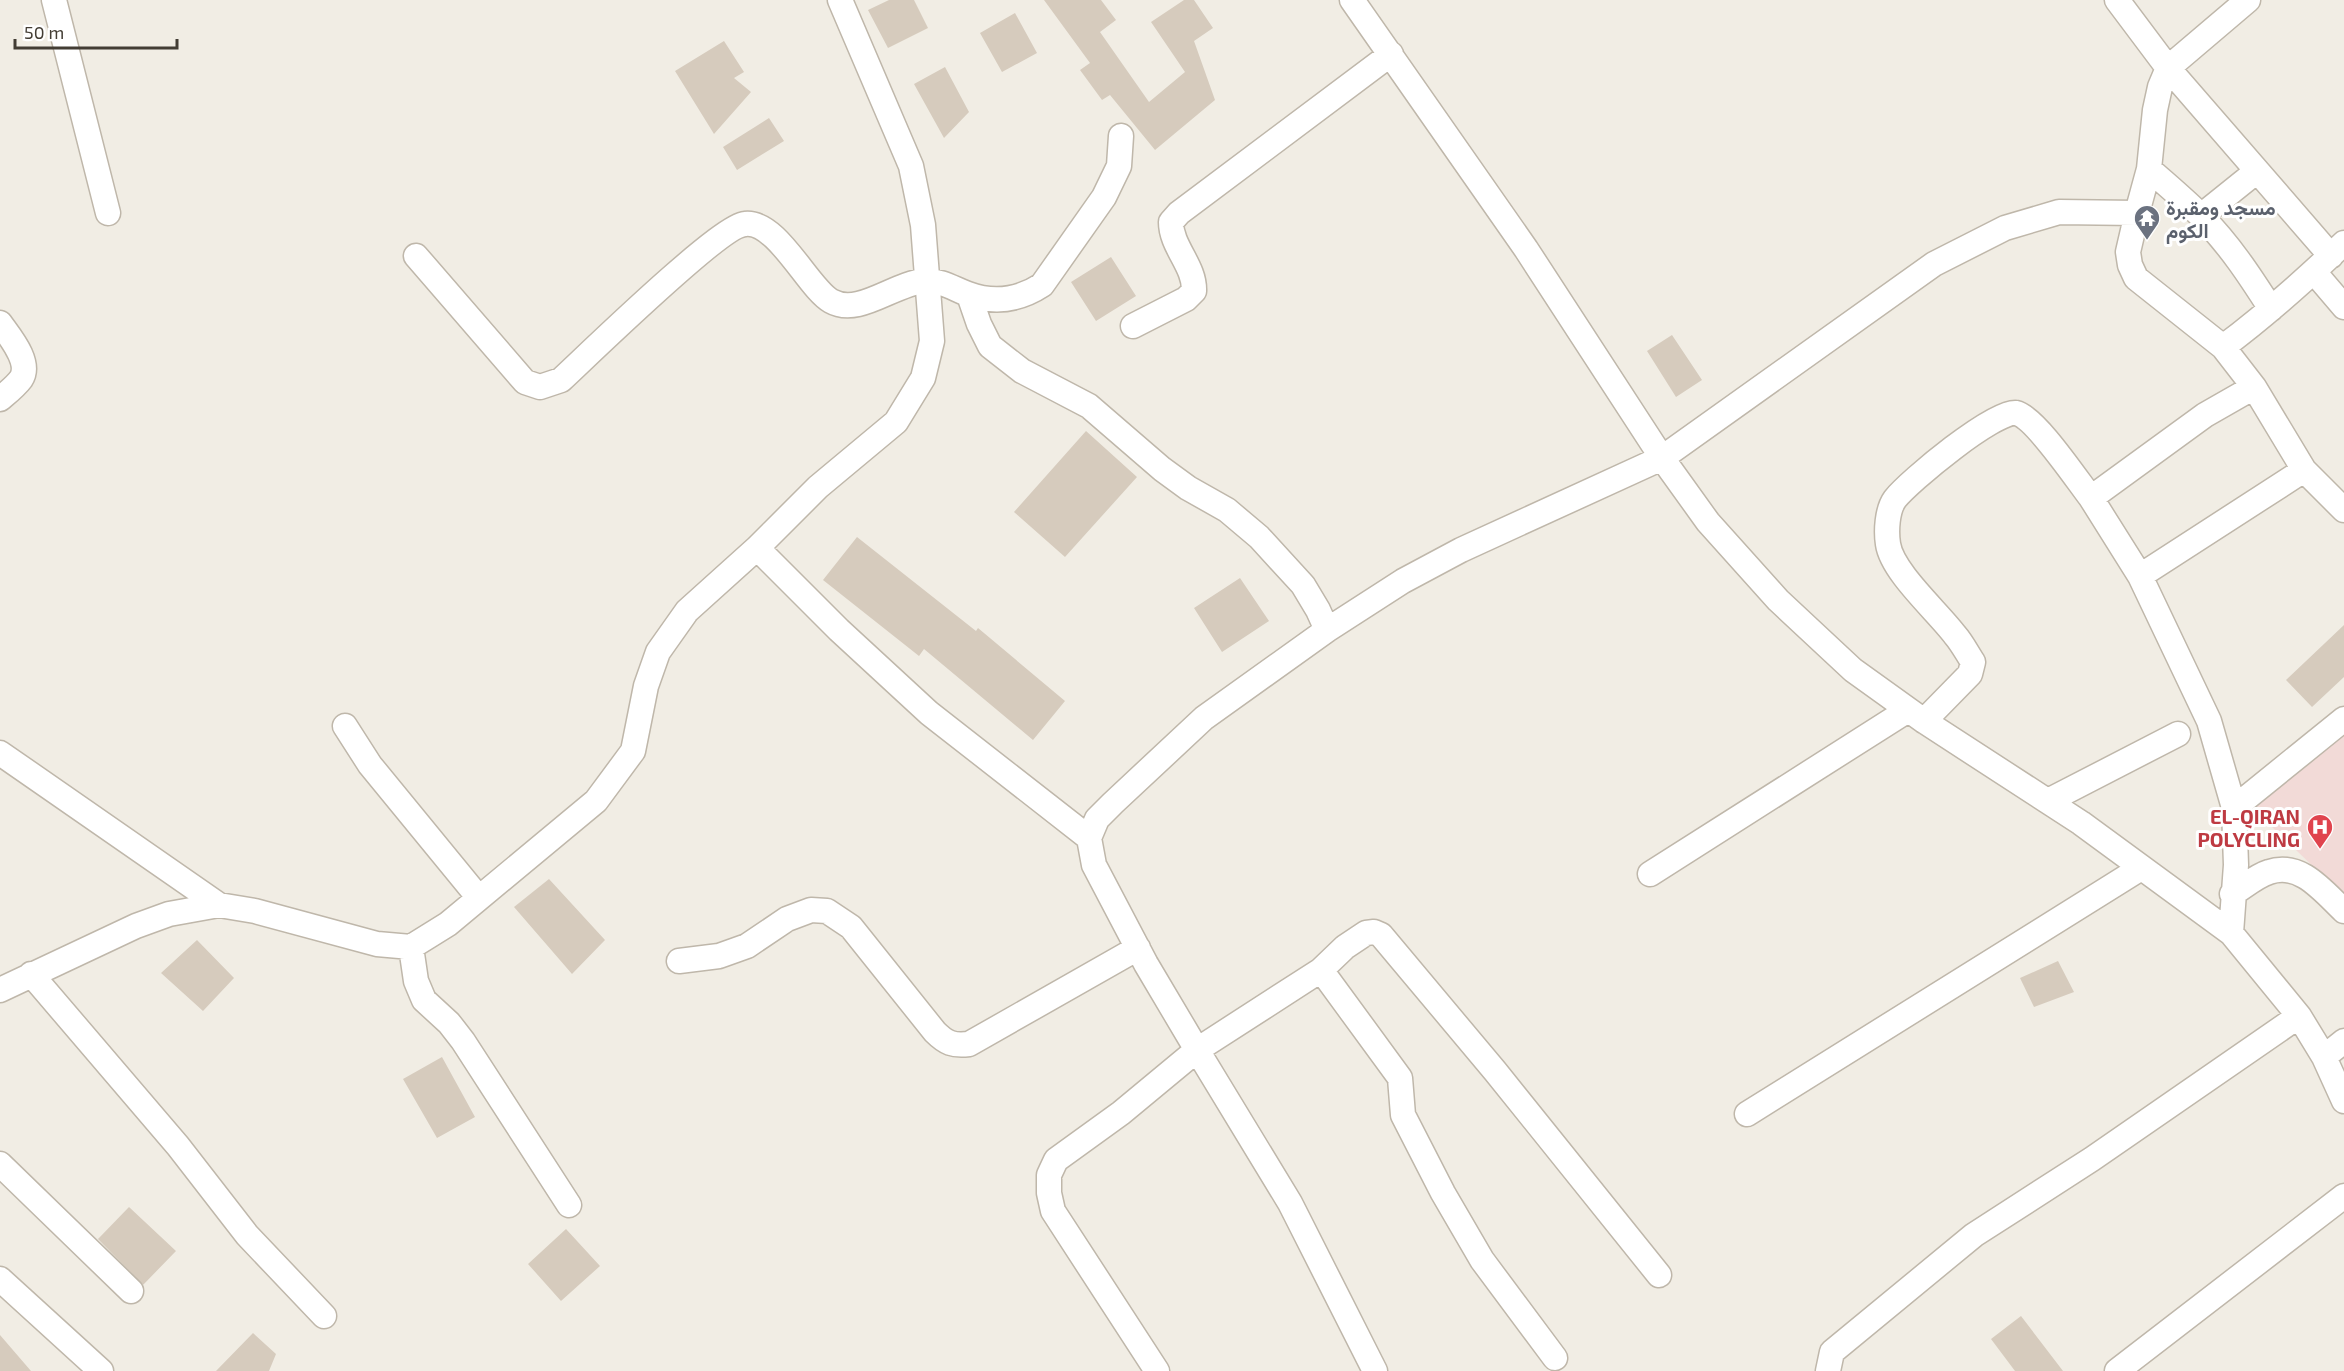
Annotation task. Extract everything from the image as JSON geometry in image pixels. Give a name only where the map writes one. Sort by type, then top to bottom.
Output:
[{"type":"street","points":[[54,0],[108,213]]},
{"type":"street","points":[[0,990],[136,926],[169,914],[219,905],[255,911],[377,944],[411,947],[448,924],[596,801],[633,751],[646,686],[658,652],[687,611],[757,548],[818,487],[896,422],[923,378],[932,341],[923,225],[911,166],[840,0]]},
{"type":"street","points":[[1352,0],[1526,249],[1662,458],[1708,522],[1778,600],[1853,670],[1916,716],[2048,801],[2231,933],[2299,1016],[2324,1057],[2344,1101]]},
{"type":"street","points":[[2117,0],[2168,68],[2330,257],[2344,308]]},
{"type":"street","points":[[2248,0],[2168,68],[2160,87],[2155,110],[2149,169],[2128,252],[2130,265],[2136,278],[2223,347],[2254,387],[2304,470],[2344,510]]},
{"type":"street","points":[[1133,326],[1186,299],[1194,291],[1194,283],[1184,258],[1171,235],[1171,222],[1179,213],[1391,54]]},
{"type":"street","points":[[416,256],[503,360],[525,382],[540,387],[561,380],[714,241],[745,224],[759,226],[784,247],[828,300],[842,306],[854,306],[901,286],[928,281],[949,285],[969,295],[990,300],[1009,300],[1028,294],[1042,285],[1104,197],[1119,166],[1121,136]]},
{"type":"street","points":[[2149,169],[2201,216],[2243,266],[2271,309]]},
{"type":"street","points":[[2201,216],[2256,171]]},
{"type":"street","points":[[1375,1371],[1290,1203],[1197,1050],[1138,948],[1094,865],[1089,838],[1097,819],[1204,718],[1327,630],[1403,581],[1461,550],[1662,458],[1934,264],[2005,228],[2059,212],[2137,213]]},
{"type":"street","points":[[2223,347],[2271,309],[2330,257]]},
{"type":"street","points":[[969,295],[990,346],[1022,371],[1089,406],[1162,469],[1227,510],[1259,537],[1303,585],[1327,630]]},
{"type":"street","points":[[0,323],[18,351],[23,363],[23,374],[22,378],[0,399]]},
{"type":"street","points":[[2091,498],[2205,415],[2254,387]]},
{"type":"street","points":[[1650,874],[1916,716],[1970,674],[1972,662],[1955,635],[1905,577],[1888,546],[1887,524],[1894,501],[1954,448],[2005,413],[2018,413],[2034,424],[2091,498],[2140,576],[2209,721],[2234,808],[2236,865],[2232,894],[2231,933]]},
{"type":"street","points":[[2140,576],[2304,470]]},
{"type":"street","points":[[757,548],[839,630],[929,713],[1089,838]]},
{"type":"street","points":[[2234,808],[2344,718]]},
{"type":"street","points":[[345,726],[370,765],[479,898]]},
{"type":"street","points":[[2048,801],[2178,734]]},
{"type":"street","points":[[0,753],[219,905]]},
{"type":"street","points":[[1747,1114],[2141,868]]},
{"type":"street","points":[[2232,894],[2268,872],[2289,868],[2312,881],[2344,911]]},
{"type":"street","points":[[679,961],[719,956],[747,946],[787,919],[811,910],[827,911],[851,927],[934,1032],[942,1040],[954,1046],[969,1044],[1138,948]]},
{"type":"street","points":[[1157,1371],[1053,1211],[1049,1193],[1049,1176],[1056,1160],[1121,1113],[1197,1050],[1320,970],[1345,947],[1366,933],[1374,932],[1381,935],[1495,1071],[1659,1275]]},
{"type":"street","points":[[411,947],[416,981],[424,1000],[449,1023],[463,1041],[569,1205]]},
{"type":"street","points":[[1320,970],[1400,1078],[1403,1114],[1443,1193],[1482,1260],[1555,1358]]},
{"type":"street","points":[[31,974],[178,1146],[247,1235],[324,1316]]},
{"type":"street","points":[[1828,1371],[1832,1352],[1974,1235],[2092,1159],[2299,1016]]},
{"type":"street","points":[[2324,1057],[2344,1041]]},
{"type":"street","points":[[0,1164],[131,1291]]},
{"type":"street","points":[[2117,1371],[2344,1196]]},
{"type":"street","points":[[0,1279],[101,1371]]},
{"type":"shaded area","name":"EL-QIRAN POLYCLING","points":[[2344,731],[2344,896],[2249,805]]},
{"type":"building","points":[[889,0],[914,0],[928,28],[888,48],[868,10]]},
{"type":"building","points":[[1044,0],[1101,0],[1116,20],[1100,32],[1149,102],[1185,72],[1151,22],[1184,0],[1194,0],[1213,28],[1194,41],[1215,100],[1155,150],[1110,95],[1102,100],[1080,70],[1090,63]]},
{"type":"building","points":[[1015,13],[1037,53],[1002,72],[980,33]]},
{"type":"building","points":[[724,41],[744,72],[734,78],[751,92],[714,134],[675,71]]},
{"type":"building","points":[[945,67],[969,112],[944,138],[914,84]]},
{"type":"building","points":[[769,118],[784,141],[737,170],[723,147]]},
{"type":"building","points":[[1111,257],[1136,296],[1096,321],[1071,282]]},
{"type":"building","points":[[1672,335],[1702,380],[1676,397],[1647,351]]},
{"type":"building","points":[[1086,431],[1137,477],[1065,557],[1014,512]]},
{"type":"building","points":[[857,537],[976,631],[978,628],[1065,701],[1033,740],[924,649],[919,656],[823,580]]},
{"type":"building","points":[[1240,578],[1269,621],[1222,652],[1194,608]]},
{"type":"building","points":[[2344,625],[2344,677],[2312,707],[2286,680]]},
{"type":"building","points":[[549,879],[605,940],[572,974],[514,907]]},
{"type":"building","points":[[197,940],[234,978],[203,1011],[161,973]]},
{"type":"building","points":[[2058,961],[2074,992],[2034,1007],[2020,978]]},
{"type":"building","points":[[442,1057],[475,1117],[437,1138],[403,1079]]},
{"type":"building","points":[[129,1207],[176,1251],[143,1285],[98,1239]]},
{"type":"building","points":[[566,1229],[600,1266],[561,1301],[528,1264]]},
{"type":"building","points":[[2021,1316],[2063,1371],[2015,1371],[1991,1339]]},
{"type":"building","points":[[253,1333],[276,1354],[269,1371],[216,1371]]},
{"type":"building","points":[[0,1335],[31,1371],[0,1371]]},
{"type":"place","name":"مسجد ومقبرة الكوم","points":[[2147,241]]},
{"type":"place","name":"EL-QIRAN POLYCLING","points":[[2320,850]]}]
